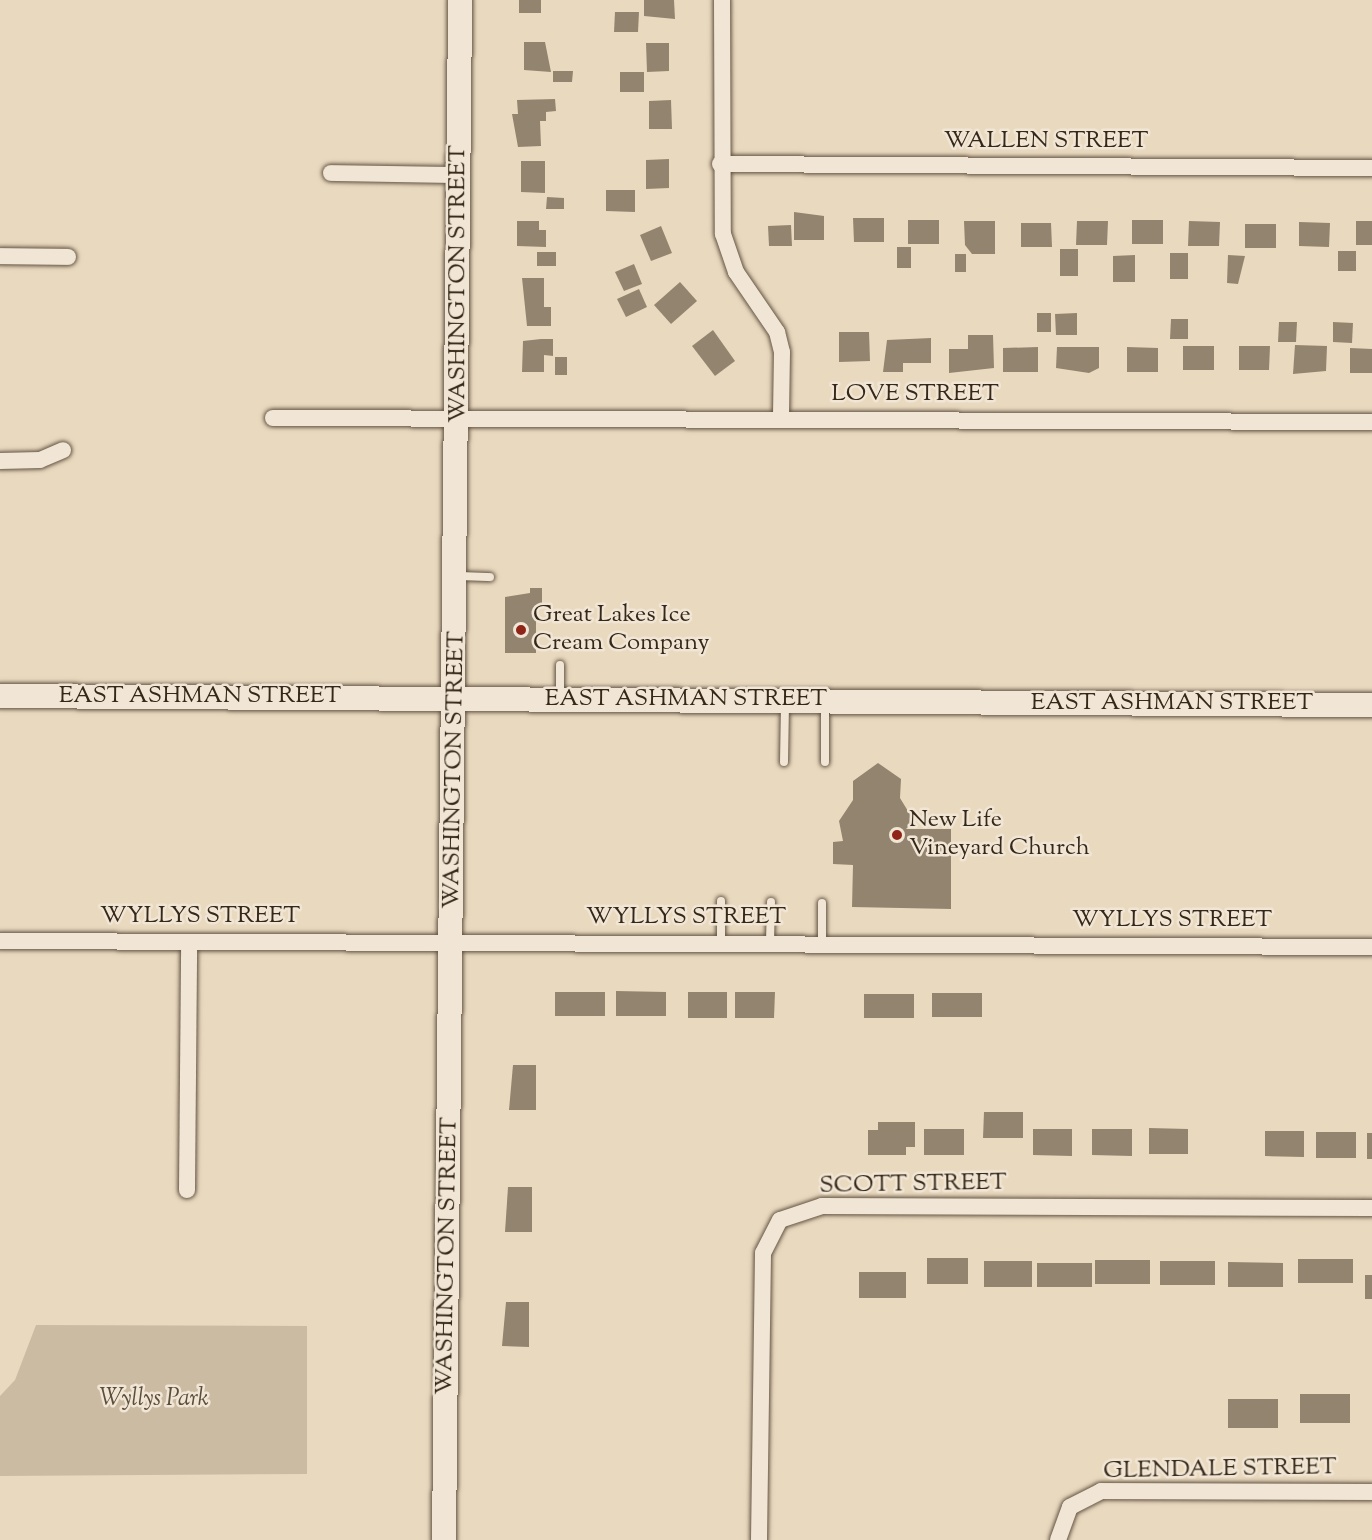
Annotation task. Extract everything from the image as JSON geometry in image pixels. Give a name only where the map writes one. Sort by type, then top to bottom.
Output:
[{"type":"street","name":"WASHINGTON STREET","points":[[444,1540],[459,416],[460,0]]},
{"type":"street","points":[[722,0],[720,164],[728,254],[769,317],[782,352],[781,418]]},
{"type":"street","name":"WALLEN STREET","points":[[720,164],[1372,168]]},
{"type":"street","points":[[331,173],[460,175]]},
{"type":"street","points":[[0,256],[68,257]]},
{"type":"street","name":"LOVE STREET","points":[[273,418],[459,416],[1372,422]]},
{"type":"street","points":[[0,461],[40,460],[63,450]]},
{"type":"street","name":"EAST ASHMAN STREET","points":[[0,696],[1372,705]]},
{"type":"street","name":"WYLLYS STREET","points":[[0,940],[770,942],[1372,947]]},
{"type":"street","points":[[187,1190],[189,942]]},
{"type":"street","name":"SCOTT STREET","points":[[759,1540],[763,1253],[780,1220],[822,1206],[1372,1208]]},
{"type":"street","name":"GLENDALE STREET","points":[[1058,1540],[1070,1507],[1101,1491],[1372,1492]]},
{"type":"lane","points":[[457,576],[490,577]]},
{"type":"lane","points":[[560,665],[560,699]]},
{"type":"lane","points":[[784,701],[784,762]]},
{"type":"lane","points":[[825,701],[825,762]]},
{"type":"lane","points":[[721,901],[721,942]]},
{"type":"lane","points":[[770,942],[771,902]]},
{"type":"lane","points":[[822,903],[822,943]]},
{"type":"green space","name":"Wyllys Park","points":[[36,1325],[307,1326],[307,1474],[0,1476],[0,1396],[15,1380]]},
{"type":"building","points":[[519,0],[541,0],[541,13],[519,13]]},
{"type":"building","points":[[644,0],[674,0],[675,19],[644,16]]},
{"type":"building","points":[[615,12],[639,12],[638,32],[614,32]]},
{"type":"building","points":[[524,42],[545,42],[551,72],[524,70]]},
{"type":"building","points":[[646,43],[669,43],[669,71],[647,72]]},
{"type":"building","points":[[553,71],[573,71],[572,82],[553,82]]},
{"type":"building","points":[[620,72],[644,72],[644,92],[620,92]]},
{"type":"building","points":[[555,99],[556,111],[546,112],[546,121],[540,121],[541,146],[518,147],[512,114],[518,114],[517,100]]},
{"type":"building","points":[[671,100],[672,129],[649,129],[649,101]]},
{"type":"building","points":[[669,159],[669,188],[646,189],[646,160]]},
{"type":"building","points":[[521,161],[545,161],[545,193],[521,192]]},
{"type":"building","points":[[606,190],[635,190],[635,212],[606,211]]},
{"type":"building","points":[[547,197],[564,198],[564,209],[546,209]]},
{"type":"building","points":[[794,212],[824,216],[824,240],[794,240]]},
{"type":"building","points":[[853,218],[884,218],[884,242],[854,242]]},
{"type":"building","points":[[908,220],[939,220],[939,244],[908,244]]},
{"type":"building","points":[[1132,220],[1163,220],[1163,244],[1132,244]]},
{"type":"building","points":[[517,221],[539,221],[539,230],[546,230],[546,247],[517,246]]},
{"type":"building","points":[[964,221],[995,221],[995,254],[972,254],[965,245]]},
{"type":"building","points":[[1077,221],[1108,221],[1107,245],[1076,245]]},
{"type":"building","points":[[1189,221],[1220,222],[1219,246],[1188,246]]},
{"type":"building","points":[[1356,221],[1372,221],[1372,245],[1356,245]]},
{"type":"building","points":[[1299,222],[1330,223],[1329,247],[1299,246]]},
{"type":"building","points":[[1021,223],[1051,223],[1052,247],[1021,247]]},
{"type":"building","points":[[1245,224],[1276,224],[1276,248],[1245,248]]},
{"type":"building","points":[[791,225],[792,246],[769,246],[768,226]]},
{"type":"building","points":[[661,226],[672,253],[651,261],[640,235]]},
{"type":"building","points":[[897,247],[911,247],[911,268],[897,268]]},
{"type":"building","points":[[1060,249],[1078,249],[1078,276],[1060,276]]},
{"type":"building","points":[[1338,251],[1356,251],[1356,271],[1338,271]]},
{"type":"building","points":[[537,252],[556,252],[556,266],[537,266]]},
{"type":"building","points":[[1170,253],[1188,253],[1188,279],[1170,279]]},
{"type":"building","points":[[955,254],[966,254],[966,272],[955,272]]},
{"type":"building","points":[[1135,255],[1135,282],[1113,282],[1113,256]]},
{"type":"building","points":[[1228,255],[1245,256],[1238,284],[1227,283]]},
{"type":"building","points":[[634,264],[642,284],[624,291],[615,272]]},
{"type":"building","points":[[522,278],[544,278],[544,307],[551,307],[551,326],[527,326]]},
{"type":"building","points":[[680,282],[697,301],[671,324],[654,305]]},
{"type":"building","points":[[639,289],[647,307],[626,317],[617,299]]},
{"type":"building","points":[[1037,313],[1051,313],[1051,332],[1037,332]]},
{"type":"building","points":[[1077,313],[1077,335],[1056,335],[1055,314]]},
{"type":"building","points":[[1171,319],[1188,319],[1188,339],[1170,339]]},
{"type":"building","points":[[1279,322],[1297,322],[1296,342],[1278,342]]},
{"type":"building","points":[[1333,322],[1353,323],[1352,343],[1333,342]]},
{"type":"building","points":[[713,330],[735,361],[715,376],[692,346]]},
{"type":"building","points":[[839,332],[869,332],[870,361],[839,362]]},
{"type":"building","points":[[968,335],[993,335],[994,368],[949,373],[949,349],[968,349]]},
{"type":"building","points":[[931,338],[931,363],[903,363],[903,372],[883,372],[887,340]]},
{"type":"building","points":[[553,339],[553,356],[544,355],[544,372],[522,372],[523,341]]},
{"type":"building","points":[[1295,345],[1327,346],[1326,371],[1293,374]]},
{"type":"building","points":[[1183,346],[1214,346],[1214,370],[1183,370]]},
{"type":"building","points":[[1239,346],[1270,346],[1269,370],[1239,370]]},
{"type":"building","points":[[1038,347],[1038,372],[1003,372],[1003,348]]},
{"type":"building","points":[[1057,347],[1099,347],[1099,368],[1089,373],[1056,368]]},
{"type":"building","points":[[1127,347],[1158,348],[1158,372],[1127,372]]},
{"type":"building","points":[[1350,348],[1372,349],[1372,373],[1350,373]]},
{"type":"building","points":[[555,357],[567,357],[567,375],[555,375]]},
{"type":"building","name":"Great Lakes Ice Cream Company","points":[[530,588],[542,588],[542,607],[536,607],[536,653],[505,653],[505,597],[530,593]]},
{"type":"building","name":"New Life Vineyard Church","points":[[878,763],[901,779],[900,798],[914,821],[906,829],[951,829],[951,909],[852,907],[853,865],[833,864],[833,842],[843,841],[839,821],[853,800],[853,781]]},
{"type":"building","points":[[616,991],[666,992],[666,1016],[616,1016]]},
{"type":"building","points":[[555,992],[605,992],[605,1016],[555,1016]]},
{"type":"building","points":[[688,992],[727,992],[727,1018],[688,1018]]},
{"type":"building","points":[[735,992],[775,992],[774,1018],[735,1018]]},
{"type":"building","points":[[932,993],[982,993],[982,1017],[932,1017]]},
{"type":"building","points":[[864,994],[914,994],[914,1018],[864,1018]]},
{"type":"building","points":[[513,1065],[536,1065],[536,1110],[509,1110]]},
{"type":"building","points":[[984,1112],[1023,1112],[1023,1138],[983,1138]]},
{"type":"building","points":[[878,1122],[915,1122],[915,1147],[906,1147],[906,1155],[868,1155],[868,1130],[878,1130]]},
{"type":"building","points":[[1149,1128],[1188,1129],[1188,1154],[1149,1154]]},
{"type":"building","points":[[924,1129],[964,1129],[964,1155],[924,1155]]},
{"type":"building","points":[[1033,1129],[1072,1129],[1072,1156],[1033,1155]]},
{"type":"building","points":[[1092,1129],[1132,1129],[1132,1156],[1092,1155]]},
{"type":"building","points":[[1265,1131],[1304,1131],[1304,1157],[1265,1156]]},
{"type":"building","points":[[1316,1132],[1356,1132],[1356,1158],[1316,1158]]},
{"type":"building","points":[[1367,1133],[1372,1133],[1372,1159],[1367,1159]]},
{"type":"building","points":[[508,1187],[532,1187],[532,1232],[505,1232]]},
{"type":"building","points":[[927,1258],[968,1258],[968,1284],[927,1284]]},
{"type":"building","points":[[1298,1259],[1353,1259],[1353,1283],[1298,1283]]},
{"type":"building","points":[[1095,1260],[1150,1260],[1150,1284],[1095,1284]]},
{"type":"building","points":[[984,1261],[1032,1261],[1032,1287],[984,1287]]},
{"type":"building","points":[[1160,1261],[1215,1261],[1215,1285],[1160,1285]]},
{"type":"building","points":[[1228,1262],[1283,1263],[1283,1287],[1228,1287]]},
{"type":"building","points":[[1037,1263],[1092,1263],[1092,1287],[1037,1287]]},
{"type":"building","points":[[859,1272],[906,1272],[906,1298],[859,1298]]},
{"type":"building","points":[[1365,1275],[1372,1275],[1372,1299],[1365,1299]]},
{"type":"building","points":[[506,1302],[529,1302],[529,1347],[502,1346]]},
{"type":"building","points":[[1300,1394],[1350,1394],[1350,1423],[1300,1423]]},
{"type":"building","points":[[1228,1399],[1278,1399],[1278,1428],[1228,1428]]},
{"type":"place","name":"Great Lakes Ice Cream Company","points":[[521,630]]},
{"type":"place","name":"New Life Vineyard Church","points":[[897,835]]}]
